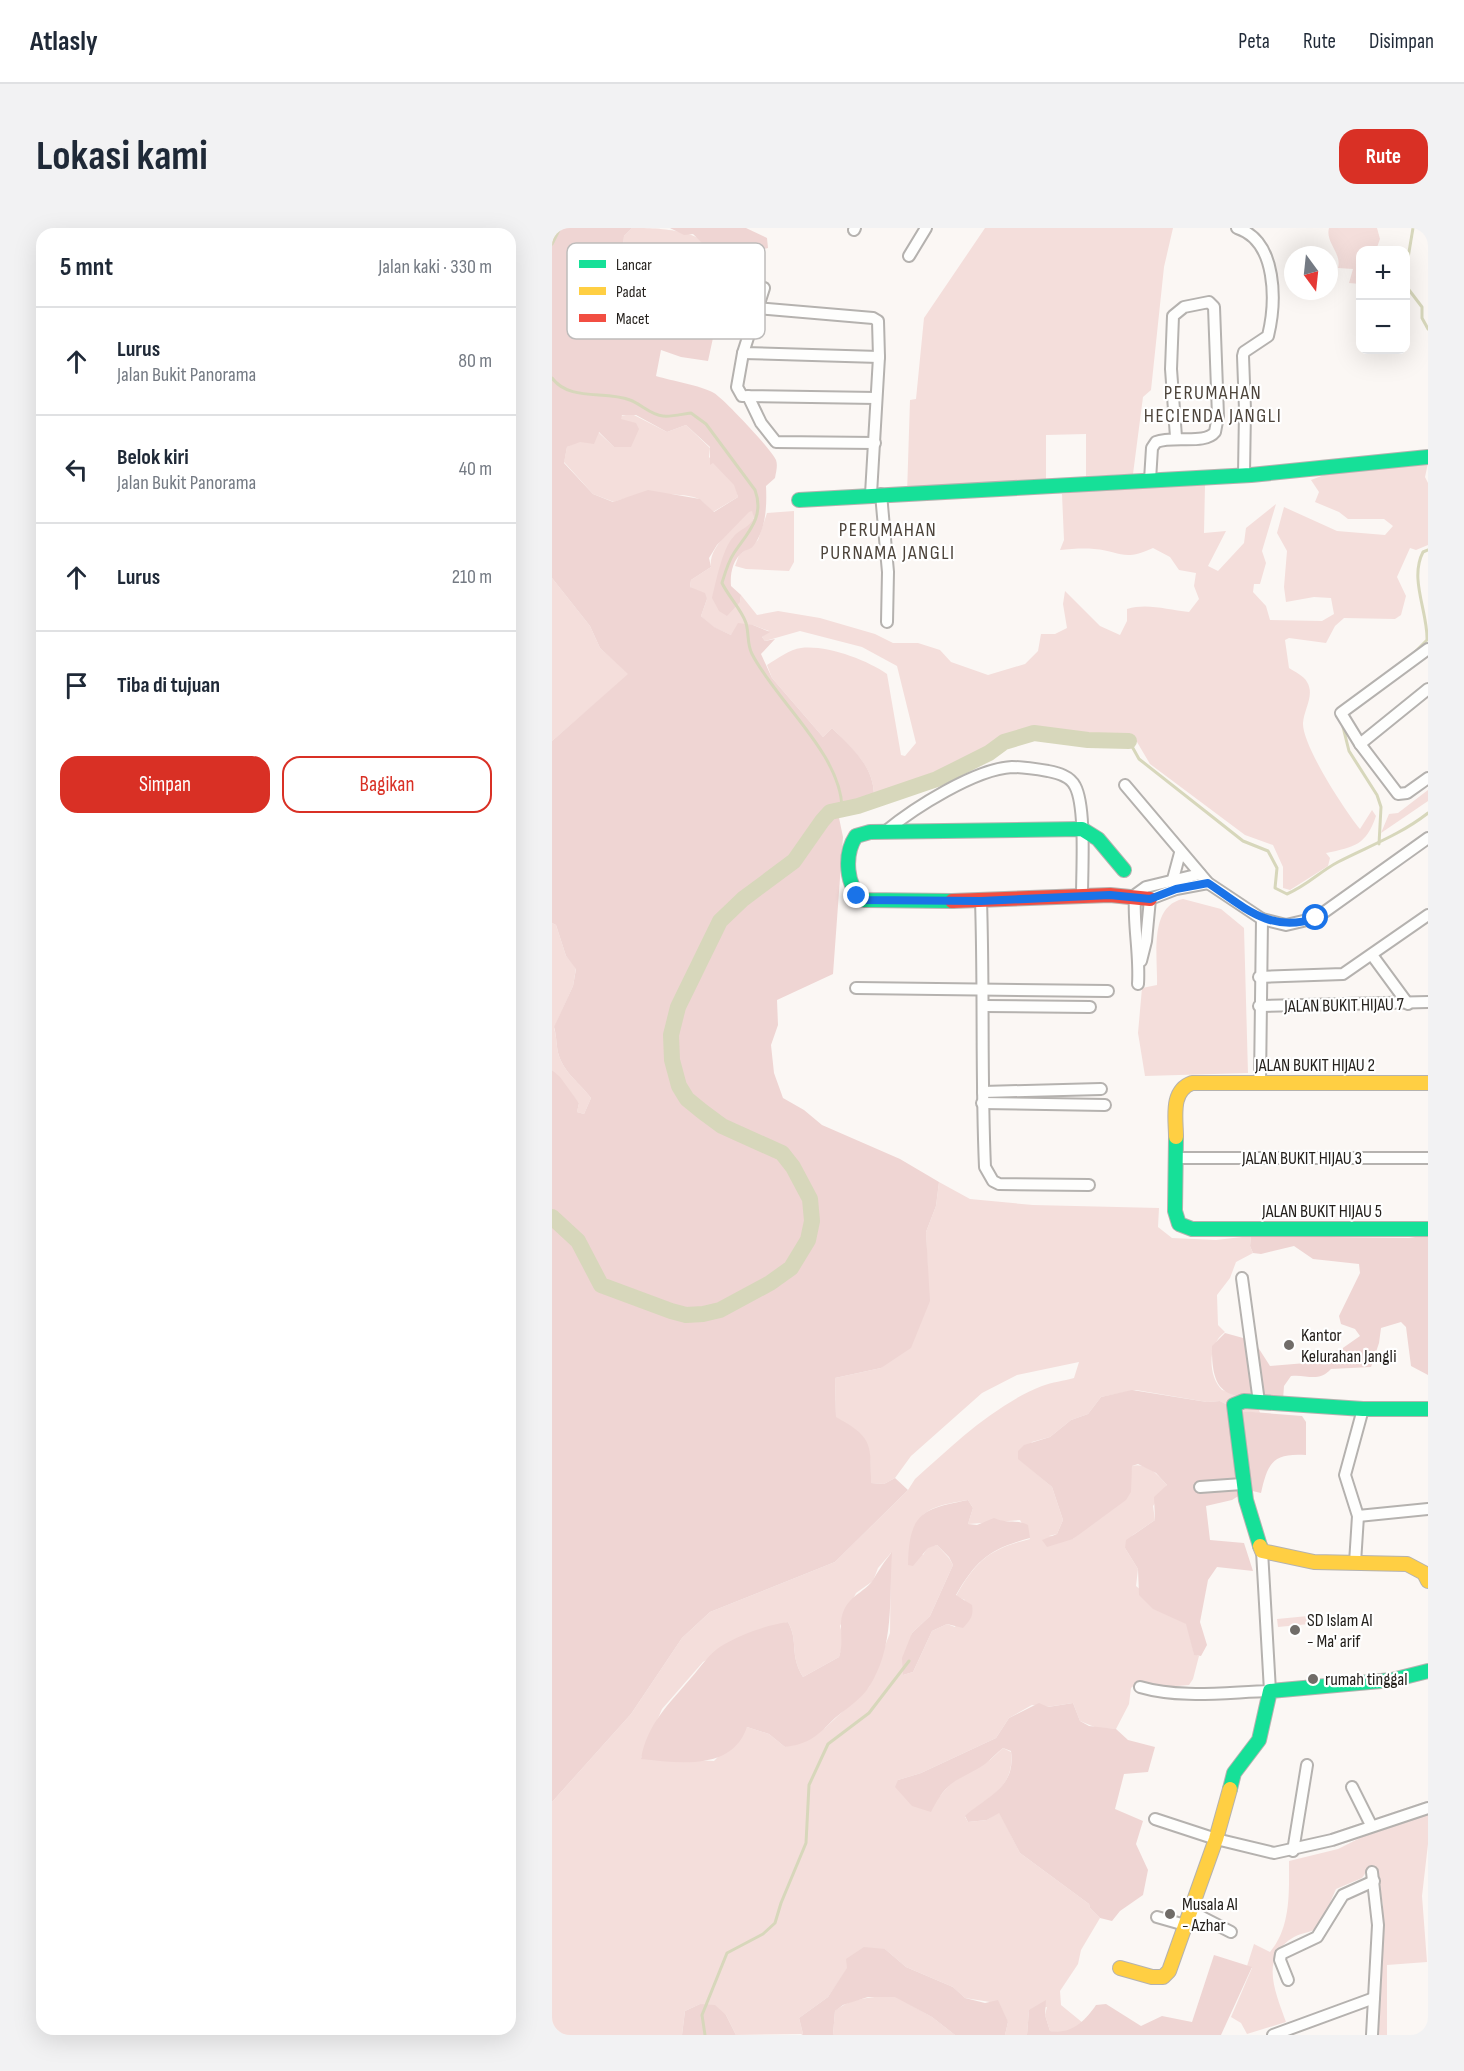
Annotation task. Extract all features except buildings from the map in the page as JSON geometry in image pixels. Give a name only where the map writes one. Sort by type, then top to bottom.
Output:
[{"type":"street","points":[[909,256],[926,228]]},
{"type":"street","points":[[1237,228],[1245,231],[1259,244],[1271,271],[1272,292],[1268,336],[1244,352],[1243,356],[1244,474]]},
{"type":"street","points":[[1150,480],[1152,448],[1156,442],[1176,437],[1199,440],[1211,437],[1217,424],[1214,307],[1209,302],[1184,307],[1173,316],[1171,369],[1176,437]]},
{"type":"street","points":[[765,309],[873,318],[880,326],[876,398],[876,494],[888,572],[887,622]]},
{"type":"street","points":[[747,339],[742,353],[738,393],[748,396],[876,398]]},
{"type":"street","points":[[742,353],[879,357]]},
{"type":"street","points":[[748,396],[761,423],[776,442],[875,443]]},
{"type":"street","points":[[799,500],[876,494],[1006,490],[1054,484],[1244,474],[1428,457]]},
{"type":"street","points":[[1428,649],[1341,713],[1394,791],[1403,795],[1428,778]]},
{"type":"street","points":[[1360,744],[1428,689]]},
{"type":"street","points":[[886,831],[910,813],[968,782],[998,770],[1011,767],[1040,770],[1068,777],[1076,788],[1082,828],[1082,895]]},
{"type":"street","points":[[1125,784],[1180,853],[1208,883],[1262,919],[1286,925],[1316,918],[1428,838]]},
{"type":"street","points":[[1124,870],[1098,839],[1082,828],[886,831],[856,836],[849,846],[854,892],[860,899],[981,901],[1082,895],[1135,896],[1150,899],[1176,889],[1208,883]]},
{"type":"street","points":[[1173,879],[1180,853]]},
{"type":"street","points":[[1138,984],[1139,967],[1133,924],[1135,896],[1146,887],[1200,874]]},
{"type":"street","points":[[1139,967],[1146,941],[1150,899]]},
{"type":"street","points":[[981,901],[985,1167],[993,1181],[999,1184],[1089,1185]]},
{"type":"street","points":[[1259,977],[1343,974],[1428,915]]},
{"type":"street","points":[[1260,1083],[1259,977],[1262,919]]},
{"type":"street","points":[[1372,955],[1408,1004]]},
{"type":"street","points":[[856,988],[1108,991]]},
{"type":"street","name":"JALAN BUKIT HIJAU 7","points":[[1259,1006],[1428,1002]]},
{"type":"street","points":[[984,1006],[1090,1007]]},
{"type":"street","name":"JALAN BUKIT HIJAU 2","points":[[1176,1158],[1177,1092],[1190,1083],[1428,1083]]},
{"type":"street","points":[[983,1097],[1101,1089]]},
{"type":"street","points":[[983,1097],[1105,1105]]},
{"type":"street","name":"JALAN BUKIT HIJAU 3","points":[[1176,1158],[1428,1158]]},
{"type":"street","name":"JALAN BUKIT HIJAU 5","points":[[1176,1158],[1175,1211],[1179,1224],[1192,1229],[1428,1229]]},
{"type":"street","points":[[1242,1278],[1259,1402]]},
{"type":"street","points":[[1120,1968],[1152,1977],[1167,1974],[1216,1839],[1234,1773],[1259,1740],[1270,1691],[1262,1551],[1252,1526],[1242,1484],[1233,1407],[1238,1402],[1259,1402],[1363,1409],[1428,1409]]},
{"type":"street","points":[[1355,1563],[1358,1516],[1346,1475],[1363,1409]]},
{"type":"street","points":[[1200,1487],[1242,1484]]},
{"type":"street","points":[[1358,1516],[1428,1509]]},
{"type":"street","points":[[1262,1551],[1314,1562],[1393,1562],[1422,1567],[1428,1581]]},
{"type":"street","points":[[1140,1687],[1162,1692],[1184,1693],[1270,1691],[1392,1680],[1428,1671]]},
{"type":"street","points":[[1293,1851],[1306,1765]]},
{"type":"street","points":[[1352,1787],[1371,1825]]},
{"type":"street","points":[[1155,1819],[1216,1839],[1263,1851],[1293,1851],[1428,1808]]},
{"type":"street","points":[[1287,1980],[1280,1960],[1281,1954],[1322,1933],[1343,1895],[1373,1877],[1378,1925],[1372,2035]]},
{"type":"street","points":[[1190,1911],[1231,1932]]},
{"type":"street","points":[[1157,1917],[1185,1925]]},
{"type":"street","points":[[1273,2035],[1374,1998]]},
{"type":"shaded area","points":[[552,228],[632,228],[624,236],[623,243],[567,243],[567,339],[713,339],[708,361],[681,357],[661,350],[656,376],[694,385],[714,393],[773,454],[777,462],[777,469],[775,478],[766,486],[766,509],[758,539],[753,547],[739,555],[732,568],[731,586],[741,595],[740,602],[727,616],[719,611],[712,598],[720,566],[729,543],[752,521],[754,518],[752,511],[717,545],[709,558],[711,567],[691,580],[690,587],[705,593],[707,599],[701,616],[714,627],[731,635],[738,623],[753,625],[770,632],[762,637],[765,641],[775,639],[761,654],[772,678],[823,737],[832,728],[847,743],[866,767],[873,785],[874,796],[838,813],[843,837],[833,974],[777,1000],[778,1025],[771,1045],[774,1073],[783,1098],[804,1110],[822,1125],[900,1159],[939,1182],[936,1206],[926,1232],[930,1301],[911,1348],[881,1368],[835,1378],[836,1417],[857,1430],[867,1442],[871,1459],[871,1483],[884,1484],[895,1478],[908,1490],[835,1562],[710,1612],[682,1638],[631,1714],[552,1802],[552,1070],[579,1103],[577,1112],[584,1114],[591,1098],[562,1063],[554,1027],[573,986],[576,969],[566,956],[556,925],[552,923],[552,741],[628,674],[600,648],[590,626],[552,578]],"holes":[[[622,415],[636,415],[667,432],[686,425],[710,447],[710,465],[713,463],[734,485],[738,497],[714,512],[700,499],[648,490],[613,502],[593,494],[564,463],[567,447],[580,442],[594,444],[599,432],[614,447],[631,447],[639,429],[636,423],[621,419]]]},
{"type":"shaded area","points":[[632,228],[653,228],[692,235],[705,243],[623,243],[624,236]]},
{"type":"shaded area","points":[[670,228],[746,228],[767,238],[768,248],[765,249],[765,243],[702,243],[693,234],[684,235]]},
{"type":"shaded area","points":[[985,228],[1173,228],[1164,267],[1151,390],[1143,397],[1133,474],[1086,476],[1086,434],[1046,435],[1046,481],[907,494],[910,400],[916,399],[924,318]]},
{"type":"shaded area","points":[[1329,228],[1377,228],[1380,239],[1377,246],[1356,246],[1356,284],[1349,283],[1353,269],[1338,268],[1338,246],[1333,246],[1328,233]]},
{"type":"shaded area","points":[[632,414],[667,432],[686,425],[710,448],[709,457],[735,485],[738,497],[713,512],[701,500],[680,495],[656,494],[614,502],[593,494],[564,462],[567,447],[598,432],[614,447],[620,416]]},
{"type":"shaded area","points":[[1428,463],[1425,477],[1428,483],[1428,545],[1416,550],[1410,548],[1397,577],[1406,596],[1401,615],[1395,619],[1344,618],[1335,626],[1326,643],[1289,638],[1285,640],[1289,668],[1304,678],[1309,687],[1310,697],[1303,723],[1309,746],[1335,793],[1360,829],[1372,810],[1376,816],[1363,839],[1345,849],[1326,853],[1330,858],[1328,866],[1290,890],[1283,888],[1283,867],[1273,845],[1245,835],[1150,764],[1137,742],[1131,737],[1105,738],[1051,728],[1033,729],[995,742],[974,756],[874,796],[873,785],[866,767],[854,751],[832,728],[823,737],[772,678],[767,665],[792,650],[811,648],[846,655],[887,674],[901,755],[905,756],[916,743],[897,666],[862,647],[800,631],[765,641],[762,637],[769,631],[753,625],[731,635],[713,627],[701,616],[707,599],[690,587],[691,580],[711,567],[711,559],[718,544],[749,511],[753,511],[754,518],[749,527],[733,537],[718,574],[740,602],[741,595],[757,615],[778,611],[820,618],[875,634],[893,643],[918,643],[940,650],[951,662],[988,675],[1025,664],[1038,651],[1041,634],[1055,634],[1067,628],[1063,604],[1065,591],[1100,626],[1120,635],[1127,621],[1127,609],[1150,607],[1189,612],[1199,599],[1194,586],[1196,573],[1179,570],[1170,557],[1153,548],[1128,555],[1094,549],[1060,550],[1064,540],[1062,494],[1097,489],[1205,485],[1204,533],[1226,531],[1208,566],[1218,571],[1244,543],[1246,528],[1276,504],[1262,551],[1266,563],[1260,584],[1254,584],[1253,592],[1266,606],[1270,620],[1322,621],[1334,614],[1331,598],[1314,597],[1286,602],[1284,587],[1287,551],[1277,533],[1284,507],[1337,531],[1385,535],[1393,526],[1384,519],[1348,519],[1339,512],[1315,502],[1319,492],[1311,480],[1324,475]]},
{"type":"shaded area","points":[[794,511],[794,562],[789,571],[746,569],[735,566],[739,555],[758,540],[767,513]]},
{"type":"shaded area","points":[[552,578],[590,626],[600,648],[629,674],[552,741]]},
{"type":"shaded area","points":[[1428,790],[1428,801],[1381,833],[1389,814],[1398,813]]},
{"type":"shaded area","points":[[1183,899],[1221,909],[1244,928],[1248,1073],[1145,1076],[1138,1033],[1142,988],[1157,985],[1156,948],[1160,922],[1164,912],[1172,904]]},
{"type":"shaded area","points":[[552,923],[556,925],[566,956],[576,968],[573,986],[554,1028],[562,1063],[591,1098],[584,1114],[577,1112],[579,1103],[552,1070]]},
{"type":"shaded area","points":[[939,1182],[970,1199],[1033,1205],[1159,1208],[1158,1227],[1172,1238],[1216,1240],[1251,1236],[1250,1246],[1253,1253],[1236,1262],[1230,1278],[1217,1295],[1218,1325],[1225,1332],[1212,1352],[1212,1369],[1217,1384],[1222,1390],[1254,1397],[1260,1413],[1240,1411],[1220,1401],[1207,1402],[1136,1390],[1101,1397],[1088,1414],[1071,1420],[1050,1437],[1032,1442],[1019,1459],[1052,1487],[1063,1520],[1057,1534],[1049,1536],[1073,1539],[1118,1497],[1132,1466],[1147,1468],[1167,1485],[1153,1506],[1155,1520],[1133,1535],[1125,1548],[1138,1569],[1136,1586],[1171,1615],[1187,1624],[1194,1654],[1199,1656],[1193,1679],[1189,1685],[1167,1687],[1138,1682],[1131,1688],[1129,1704],[1116,1729],[1097,1728],[1080,1721],[1073,1703],[1047,1707],[1032,1705],[1009,1718],[996,1738],[921,1773],[898,1780],[940,1796],[951,1783],[990,1760],[1003,1748],[1011,1752],[1009,1775],[1004,1783],[965,1817],[968,1822],[987,1820],[999,1812],[1020,1853],[1089,1904],[1100,1918],[1081,1950],[1078,1964],[1060,1991],[1061,2005],[1083,2023],[1068,2032],[1050,2031],[1045,2015],[1047,2007],[1029,2010],[1027,2035],[1005,2035],[1008,2022],[990,2002],[965,1998],[953,1987],[906,1967],[885,1949],[848,1968],[828,1997],[799,2018],[803,2034],[736,2035],[726,2015],[700,2004],[685,2011],[682,2035],[552,2035],[552,1802],[631,1714],[682,1638],[710,1612],[835,1562],[908,1490],[915,1479],[975,1427],[1024,1394],[1046,1385],[1074,1378],[1079,1362],[1017,1375],[982,1393],[911,1456],[895,1478],[884,1484],[871,1483],[869,1451],[866,1443],[856,1430],[836,1418],[835,1378],[881,1368],[929,1301],[926,1232],[936,1206]],"holes":[[[968,1500],[973,1508],[968,1524],[1020,1520],[1030,1539],[1005,1547],[978,1564],[956,1596],[965,1600],[955,1627],[947,1624],[932,1631],[913,1672],[903,1675],[912,1633],[930,1616],[953,1565],[937,1545],[928,1547],[923,1555],[911,1545],[913,1533],[922,1516],[929,1511],[945,1504]],[[891,1553],[890,1633],[869,1687],[825,1728],[785,1747],[769,1734],[747,1727],[714,1761],[641,1758],[662,1709],[703,1662],[758,1630],[788,1622],[793,1636],[796,1662],[803,1677],[839,1657],[844,1641],[840,1626],[856,1593],[873,1581],[878,1568]]]},
{"type":"shaded area","points":[[1428,1235],[1428,1375],[1411,1366],[1406,1327],[1401,1322],[1381,1328],[1371,1367],[1331,1369],[1317,1377],[1291,1376],[1284,1386],[1283,1400],[1239,1396],[1221,1388],[1213,1365],[1212,1346],[1225,1333],[1254,1341],[1270,1366],[1306,1363],[1312,1355],[1340,1350],[1360,1336],[1355,1329],[1341,1324],[1339,1316],[1360,1273],[1359,1264],[1313,1259],[1294,1246],[1261,1254],[1253,1253],[1250,1246],[1251,1236],[1409,1238]]},
{"type":"shaded area","points":[[1132,1390],[1207,1402],[1220,1401],[1240,1411],[1302,1416],[1306,1422],[1306,1455],[1286,1456],[1274,1462],[1266,1474],[1261,1493],[1248,1490],[1232,1500],[1206,1506],[1210,1540],[1244,1543],[1253,1571],[1217,1567],[1208,1580],[1200,1622],[1207,1645],[1201,1656],[1194,1655],[1186,1624],[1153,1609],[1139,1595],[1138,1569],[1125,1548],[1126,1540],[1155,1520],[1154,1497],[1167,1485],[1156,1473],[1138,1464],[1132,1466],[1131,1492],[1126,1500],[1073,1539],[1047,1547],[1042,1540],[1057,1534],[1063,1520],[1052,1487],[1018,1459],[1018,1451],[1024,1445],[1050,1437],[1071,1420],[1088,1414],[1101,1397]]},
{"type":"shaded area","points":[[968,1500],[973,1508],[968,1524],[977,1525],[994,1518],[1019,1522],[1028,1525],[1030,1538],[995,1551],[978,1564],[956,1595],[972,1605],[972,1615],[969,1620],[963,1628],[947,1624],[932,1631],[913,1672],[903,1675],[902,1658],[912,1633],[930,1616],[953,1565],[949,1557],[937,1545],[928,1548],[913,1566],[908,1565],[911,1534],[921,1516],[929,1511]]},
{"type":"shaded area","points":[[892,1552],[887,1639],[877,1672],[862,1696],[818,1734],[801,1744],[785,1747],[769,1734],[747,1727],[740,1741],[730,1751],[717,1758],[688,1762],[641,1759],[648,1735],[660,1715],[709,1656],[730,1641],[763,1628],[788,1622],[793,1636],[796,1662],[803,1677],[839,1657],[841,1621],[844,1610],[850,1601],[870,1584]]},
{"type":"shaded area","points":[[1308,1616],[1309,1624],[1278,1627],[1277,1619]]},
{"type":"shaded area","points":[[1039,1703],[1048,1707],[1073,1703],[1080,1721],[1089,1726],[1116,1729],[1128,1740],[1155,1747],[1148,1772],[1124,1774],[1115,1809],[1143,1821],[1136,1844],[1148,1870],[1143,1895],[1120,1911],[1112,1921],[1100,1918],[1089,1904],[1020,1853],[999,1813],[987,1820],[968,1822],[965,1816],[1005,1782],[1011,1764],[1011,1751],[1003,1748],[985,1764],[948,1786],[931,1812],[912,1806],[895,1787],[898,1780],[921,1773],[996,1738],[1009,1718]]},
{"type":"shaded area","points":[[1428,1814],[1428,1844],[1422,1896],[1427,1962],[1387,1965],[1387,2035],[1377,2035],[1383,1905],[1376,1868],[1367,1871],[1362,1878],[1336,1889],[1320,1926],[1294,1937],[1276,1954],[1273,1965],[1274,1987],[1286,2022],[1247,2034],[1241,2023],[1231,2017],[1252,1968],[1247,1966],[1254,1944],[1270,1952],[1282,1932],[1287,1909],[1289,1861],[1338,1849],[1384,1826]]},
{"type":"shaded area","points":[[864,1947],[885,1949],[906,1967],[953,1987],[965,1998],[985,2003],[998,2000],[1008,2022],[1005,2035],[955,2035],[932,2017],[895,1997],[868,1997],[843,2005],[835,2011],[833,2035],[801,2035],[803,2034],[799,2018],[828,1997],[847,1968],[846,1959]]},
{"type":"shaded area","points":[[1214,1955],[1252,1967],[1221,2035],[1027,2035],[1029,2010],[1046,2000],[1045,2015],[1050,2031],[1071,2029],[1077,2026],[1096,2005],[1106,2004],[1141,2026],[1162,2016],[1192,2022]]},
{"type":"shaded area","points":[[895,1996],[932,2017],[955,2035],[833,2035],[835,2011],[842,2006],[863,1999]]},
{"type":"shaded area","points":[[700,2004],[715,2005],[726,2015],[736,2035],[682,2035],[685,2011]]},
{"type":"waterway","points":[[552,244],[560,228]]},
{"type":"waterway","points":[[1413,228],[1406,270],[1406,286],[1422,307],[1422,318],[1428,329]]},
{"type":"waterway","points":[[552,378],[568,390],[620,397],[659,415],[691,413],[706,424],[755,490],[758,508],[754,524],[730,560],[722,583],[744,618],[752,654],[776,690],[806,728],[831,768],[839,788],[842,808]]},
{"type":"waterway","points":[[1413,654],[1427,640],[1418,573],[1423,552],[1428,550]]},
{"type":"waterway","points":[[1348,702],[1386,674]]},
{"type":"waterway","points":[[1342,723],[1349,751],[1377,795],[1381,807],[1379,844]]},
{"type":"waterway","points":[[552,1217],[578,1241],[601,1285],[686,1315],[720,1310],[770,1283],[791,1268],[808,1240],[812,1221],[810,1199],[793,1167],[782,1153],[722,1126],[687,1099],[679,1086],[672,1060],[671,1035],[678,1007],[720,921],[743,899],[794,861],[830,812],[858,806],[937,779],[989,753],[1004,742],[1034,733],[1088,740],[1129,741]]},
{"type":"waterway","points":[[1129,741],[1139,759],[1243,841],[1268,851],[1277,868],[1275,888],[1287,894],[1331,866],[1395,834],[1428,813]]},
{"type":"waterway","points":[[705,2035],[702,2015],[727,1953],[763,1934],[775,1923],[806,1843],[809,1785],[828,1744],[869,1713],[909,1661]]},
{"type":"traffic: fast","points":[[799,500],[1251,475],[1428,457]]},
{"type":"traffic: fast","points":[[952,901],[864,900],[853,887],[848,870],[852,843],[856,836],[870,832],[1082,829],[1098,839],[1124,870]]},
{"type":"traffic: fast","points":[[1176,1137],[1175,1211],[1179,1224],[1192,1229],[1428,1229]]},
{"type":"traffic: fast","points":[[1260,1546],[1246,1500],[1234,1405],[1244,1401],[1363,1409],[1428,1409]]},
{"type":"traffic: fast","points":[[1230,1789],[1234,1773],[1259,1740],[1270,1691],[1392,1680],[1428,1671]]},
{"type":"traffic: slow","points":[[1176,1137],[1177,1099],[1180,1092],[1192,1083],[1428,1083]]},
{"type":"traffic: slow","points":[[1260,1546],[1262,1551],[1314,1562],[1407,1564],[1424,1573],[1428,1581]]},
{"type":"traffic: slow","points":[[1120,1968],[1152,1977],[1163,1977],[1169,1971],[1216,1839],[1230,1789]]},
{"type":"traffic: jam","points":[[952,901],[1110,895],[1150,899]]},
{"type":"place","name":"Kantor Kelurahan Jangli","points":[[1289,1345]]},
{"type":"place","name":"SD Islam Al - Ma' arif","points":[[1295,1630]]},
{"type":"place","name":"rumah tinggal","points":[[1313,1679]]},
{"type":"place","name":"Musala Al - Azhar","points":[[1170,1914]]},
{"type":"district","name":"PERUMAHAN HECIENDA JANGLI","points":[[1213,404]]},
{"type":"district","name":"PERUMAHAN PURNAMA JANGLI","points":[[888,540]]},
{"type":"route","points":[[857,896],[864,900],[981,901],[1082,895],[1135,896],[1150,899],[1176,889],[1208,883],[1262,919],[1286,925],[1316,918]]}]
